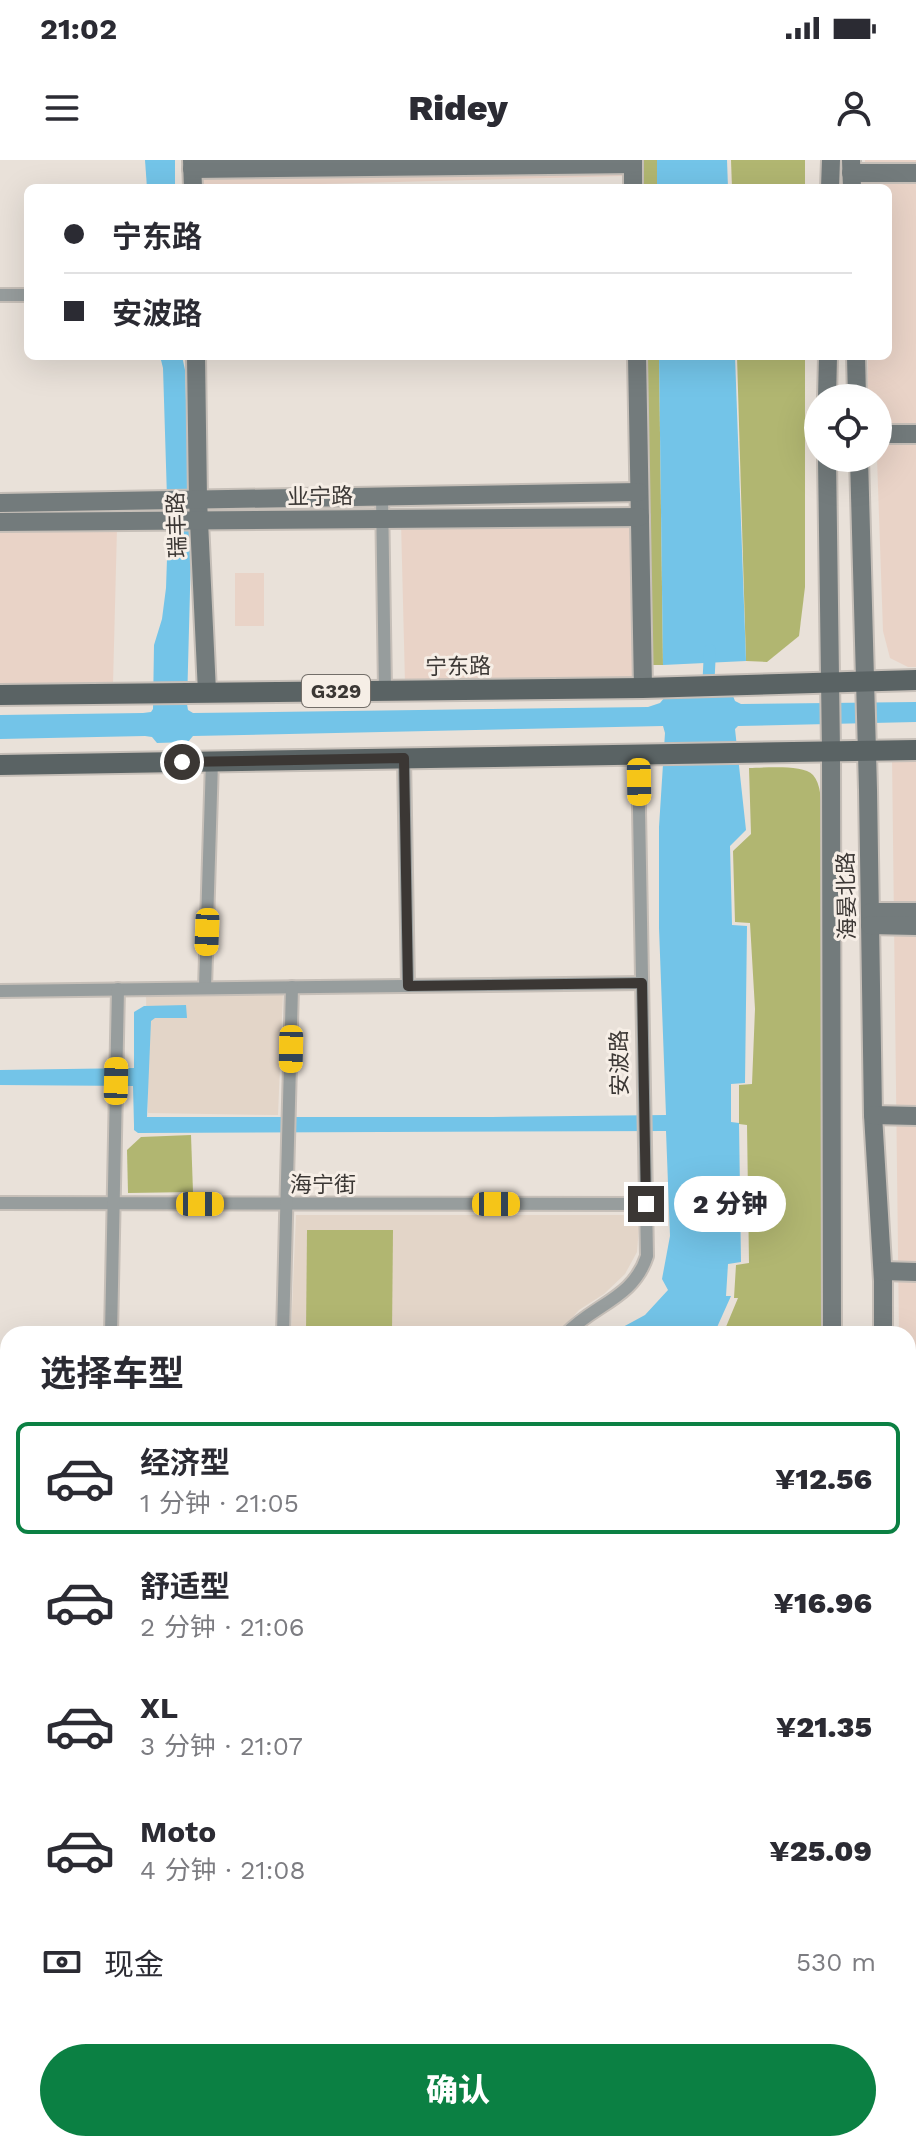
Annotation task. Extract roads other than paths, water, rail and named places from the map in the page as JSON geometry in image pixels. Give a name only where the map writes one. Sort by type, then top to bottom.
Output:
[{"type":"main road","name":"宁东路","points":[[0,695],[643,688],[916,680]]},
{"type":"main road","points":[[0,765],[916,750]]},
{"type":"street","points":[[830,184],[831,160]]},
{"type":"street","points":[[193,184],[192,164],[633,162],[633,184]]},
{"type":"street","points":[[851,174],[916,173]]},
{"type":"street","points":[[0,295],[24,295]]},
{"type":"street","name":"瑞丰路","points":[[196,360],[198,500],[207,692]]},
{"type":"street","points":[[637,360],[643,688]]},
{"type":"street","points":[[827,384],[828,360]]},
{"type":"street","points":[[856,360],[857,384]]},
{"type":"street","points":[[892,434],[916,434]]},
{"type":"street","name":"海晏北路","points":[[827,472],[832,1326]]},
{"type":"street","name":"海晏北路","points":[[859,472],[873,1115],[883,1326]]},
{"type":"street","name":"业宁路","points":[[0,503],[639,492]]},
{"type":"street","points":[[382,496],[385,690]]},
{"type":"street","name":"业宁路","points":[[0,522],[640,517]]},
{"type":"street","name":"安波路","points":[[574,1326],[620,1296],[635,1281],[647,1256],[638,754]]},
{"type":"street","points":[[404,758],[408,986]]},
{"type":"street","points":[[205,988],[212,761]]},
{"type":"street","points":[[870,918],[916,912]]},
{"type":"street","points":[[870,918],[916,926]]},
{"type":"street","points":[[0,991],[642,983]]},
{"type":"street","points":[[283,1326],[292,987]]},
{"type":"street","points":[[111,1326],[118,989]]},
{"type":"street","points":[[873,1115],[916,1116]]},
{"type":"street","name":"海宁街","points":[[0,1203],[646,1204]]},
{"type":"street","points":[[883,1276],[916,1272]]},
{"type":"street","points":[[883,1276],[916,1282]]},
{"type":"water","points":[[145,160],[175,160],[175,184],[147,184]]},
{"type":"water","points":[[657,160],[727,160],[728,184],[657,184]]},
{"type":"water","points":[[161,360],[183,360],[185,370],[191,553],[187,704],[188,710],[193,713],[648,707],[660,703],[665,697],[733,696],[741,704],[916,702],[916,722],[738,726],[735,729],[746,830],[730,846],[732,925],[747,926],[745,1083],[731,1084],[731,1122],[739,1123],[741,1262],[728,1264],[726,1296],[731,1296],[718,1326],[625,1326],[645,1315],[668,1290],[662,1279],[670,1236],[666,1131],[138,1133],[134,1130],[133,1086],[0,1085],[0,1070],[134,1068],[134,1012],[144,1006],[186,1005],[187,1018],[155,1018],[151,1021],[147,1117],[666,1115],[659,928],[663,726],[193,736],[188,742],[157,743],[152,737],[145,736],[0,739],[0,715],[143,713],[153,709],[154,645],[162,619],[166,588],[168,530]]},
{"type":"water","points":[[659,360],[735,360],[746,661],[663,665]]},
{"type":"waterway","points":[[708,691],[710,650]]}]
